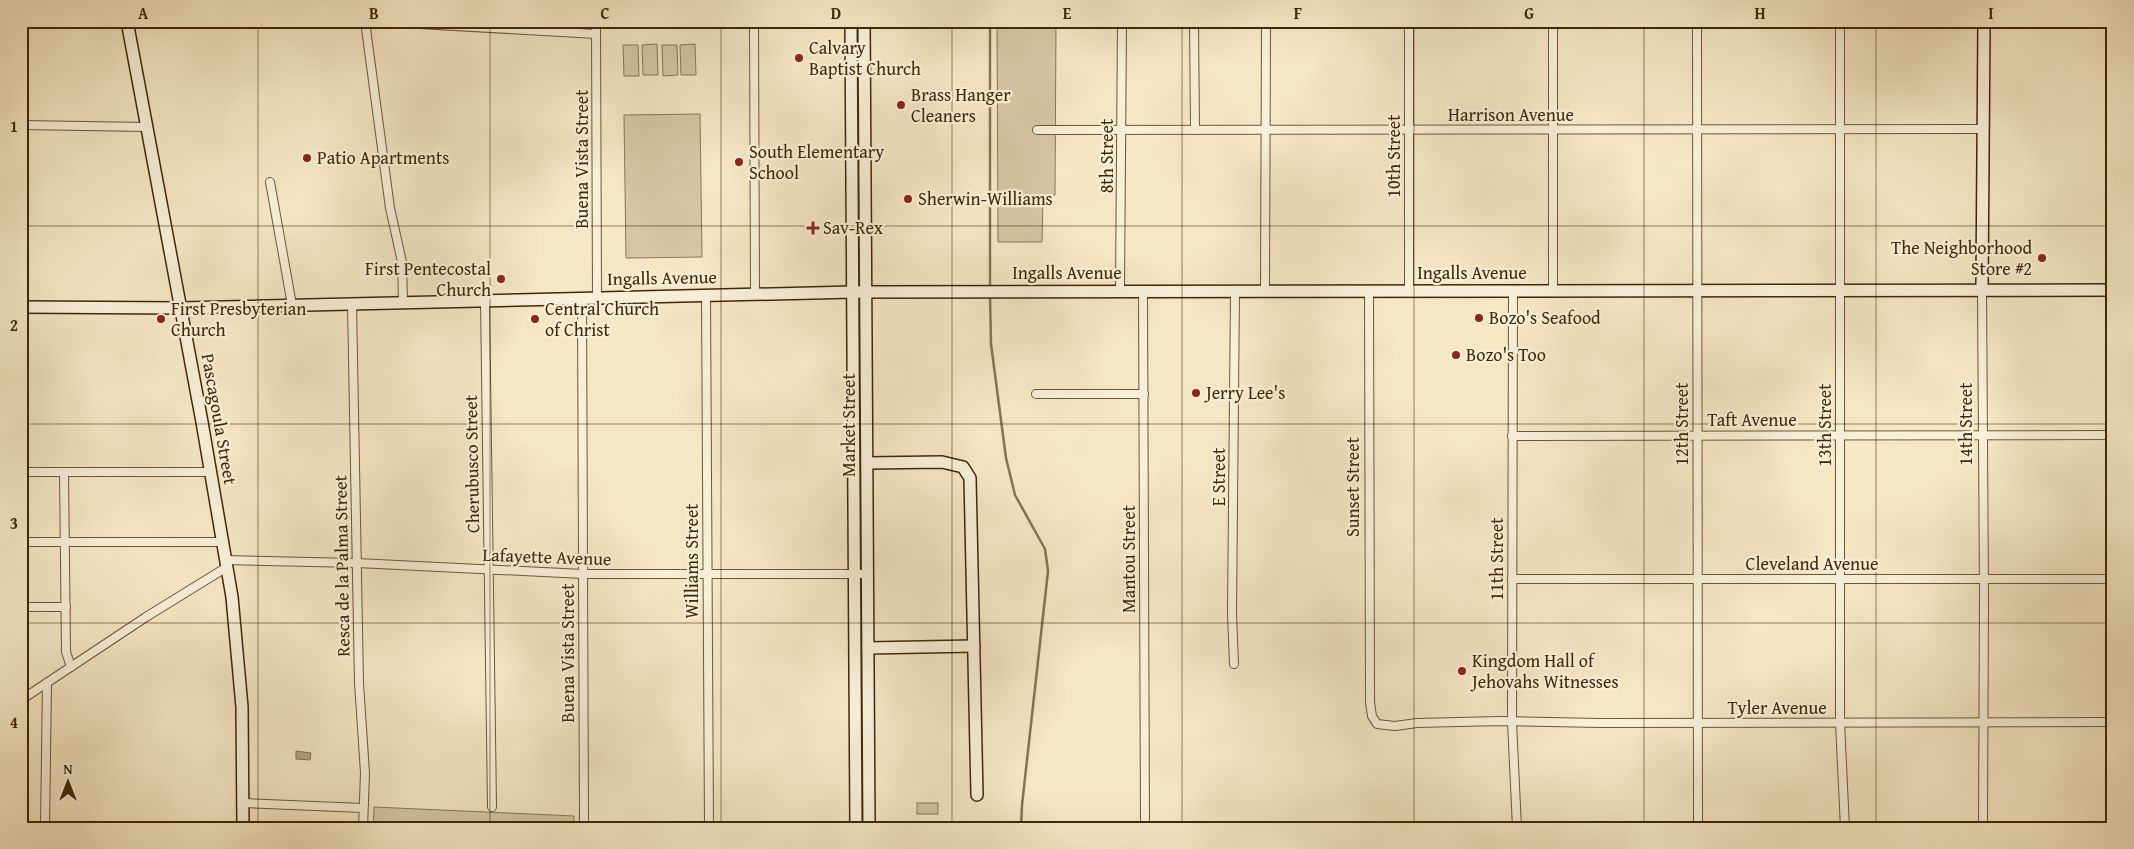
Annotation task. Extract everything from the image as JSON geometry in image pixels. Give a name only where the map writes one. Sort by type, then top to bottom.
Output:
[{"type":"street","name":"Pascagoula Street","points":[[127,21],[227,563],[239,671],[244,804],[243,828]]},
{"type":"street","points":[[404,302],[402,262],[387,186],[366,21],[596,34]]},
{"type":"street","name":"Buena Vista Street","points":[[596,21],[597,298]]},
{"type":"street","points":[[754,21],[755,294]]},
{"type":"street","name":"Market Street","points":[[852,21],[856,828]]},
{"type":"street","name":"Market Street","points":[[864,21],[869,828]]},
{"type":"street","name":"8th Street","points":[[1120,291],[1122,21]]},
{"type":"street","points":[[1194,21],[1195,130]]},
{"type":"street","points":[[1266,21],[1266,290]]},
{"type":"street","name":"10th Street","points":[[1409,21],[1409,291]]},
{"type":"street","points":[[1553,21],[1553,290]]},
{"type":"street","name":"12th Street","points":[[1697,21],[1698,828]]},
{"type":"street","name":"13th Street","points":[[1840,21],[1840,723],[1845,828]]},
{"type":"street","name":"14th Street","points":[[1983,828],[1984,435],[1982,289],[1984,21]]},
{"type":"street","points":[[21,125],[147,127]]},
{"type":"street","name":"Harrison Avenue","points":[[1037,130],[1984,129]]},
{"type":"street","points":[[270,182],[292,305]]},
{"type":"street","name":"E Street","points":[[1234,664],[1232,614],[1235,290]]},
{"type":"street","name":"11th Street","points":[[1513,290],[1512,722],[1517,828]]},
{"type":"street","name":"Ingalls Avenue","points":[[21,307],[181,308],[853,292],[2113,290]]},
{"type":"street","name":"Mantou Street","points":[[1143,291],[1145,828]]},
{"type":"street","name":"Sunset Street","points":[[1369,291],[1370,684],[1372,716],[1378,724],[1395,726],[1441,722]]},
{"type":"street","name":"Williams Street","points":[[706,295],[709,828]]},
{"type":"street","name":"Buena Vista Street","points":[[582,298],[584,828]]},
{"type":"street","name":"Cherubusco Street","points":[[485,300],[492,807]]},
{"type":"street","name":"Resca de la Palma Street","points":[[352,304],[359,683],[364,773],[363,828]]},
{"type":"street","points":[[1036,394],[1144,394]]},
{"type":"street","name":"Taft Avenue","points":[[1512,436],[2113,435]]},
{"type":"street","points":[[867,463],[942,462],[963,467],[970,478],[977,795]]},
{"type":"street","points":[[21,472],[210,472]]},
{"type":"street","points":[[64,472],[66,652],[71,667]]},
{"type":"street","points":[[21,542],[223,542]]},
{"type":"street","points":[[21,700],[227,563]]},
{"type":"street","name":"Lafayette Avenue","points":[[227,563],[357,563],[583,574],[868,574]]},
{"type":"street","name":"Cleveland Avenue","points":[[1512,579],[2113,579]]},
{"type":"street","points":[[21,607],[66,607]]},
{"type":"street","points":[[868,648],[974,646]]},
{"type":"street","points":[[45,828],[47,683]]},
{"type":"street","name":"Tyler Avenue","points":[[1441,722],[2113,722]]},
{"type":"street","points":[[244,804],[363,808]]},
{"type":"shaded area","points":[[997,21],[1056,21],[1055,195],[1043,197],[1042,242],[998,242]]},
{"type":"shaded area","points":[[657,44],[658,75],[643,75],[642,45]]},
{"type":"shaded area","points":[[695,44],[696,75],[681,75],[680,45]]},
{"type":"shaded area","points":[[623,45],[638,45],[639,76],[624,76]]},
{"type":"shaded area","points":[[662,45],[677,45],[678,75],[663,76]]},
{"type":"shaded area","points":[[700,114],[702,257],[626,258],[624,115]]},
{"type":"shaded area","points":[[296,751],[311,753],[310,760],[296,759]]},
{"type":"shaded area","points":[[917,803],[938,803],[938,814],[917,814]]},
{"type":"shaded area","points":[[374,807],[574,816],[574,828],[373,828]]},
{"type":"waterway","points":[[990,21],[990,287]]},
{"type":"waterway","points":[[990,295],[991,344],[1006,458],[1015,495],[1045,549],[1048,571],[1021,828]]},
{"type":"place","name":"Calvary Baptist Church","points":[[799,58]]},
{"type":"place","name":"Brass Hanger Cleaners","points":[[901,105]]},
{"type":"place","name":"Patio Apartments","points":[[307,158]]},
{"type":"place","name":"South Elementary School","points":[[739,162]]},
{"type":"place","name":"Sherwin-Williams","points":[[908,199]]},
{"type":"place","name":"Sav-Rex","points":[[813,228]]},
{"type":"place","name":"The Neighborhood Store #2","points":[[2042,258]]},
{"type":"place","name":"First Pentecostal Church","points":[[501,279]]},
{"type":"place","name":"Bozo's Seafood","points":[[1479,318]]},
{"type":"place","name":"First Presbyterian Church","points":[[161,319]]},
{"type":"place","name":"Central Church of Christ","points":[[535,319]]},
{"type":"place","name":"Bozo's Too","points":[[1456,355]]},
{"type":"place","name":"Jerry Lee's","points":[[1196,393]]},
{"type":"place","name":"Kingdom Hall of Jehovahs Witnesses","points":[[1462,671]]}]
